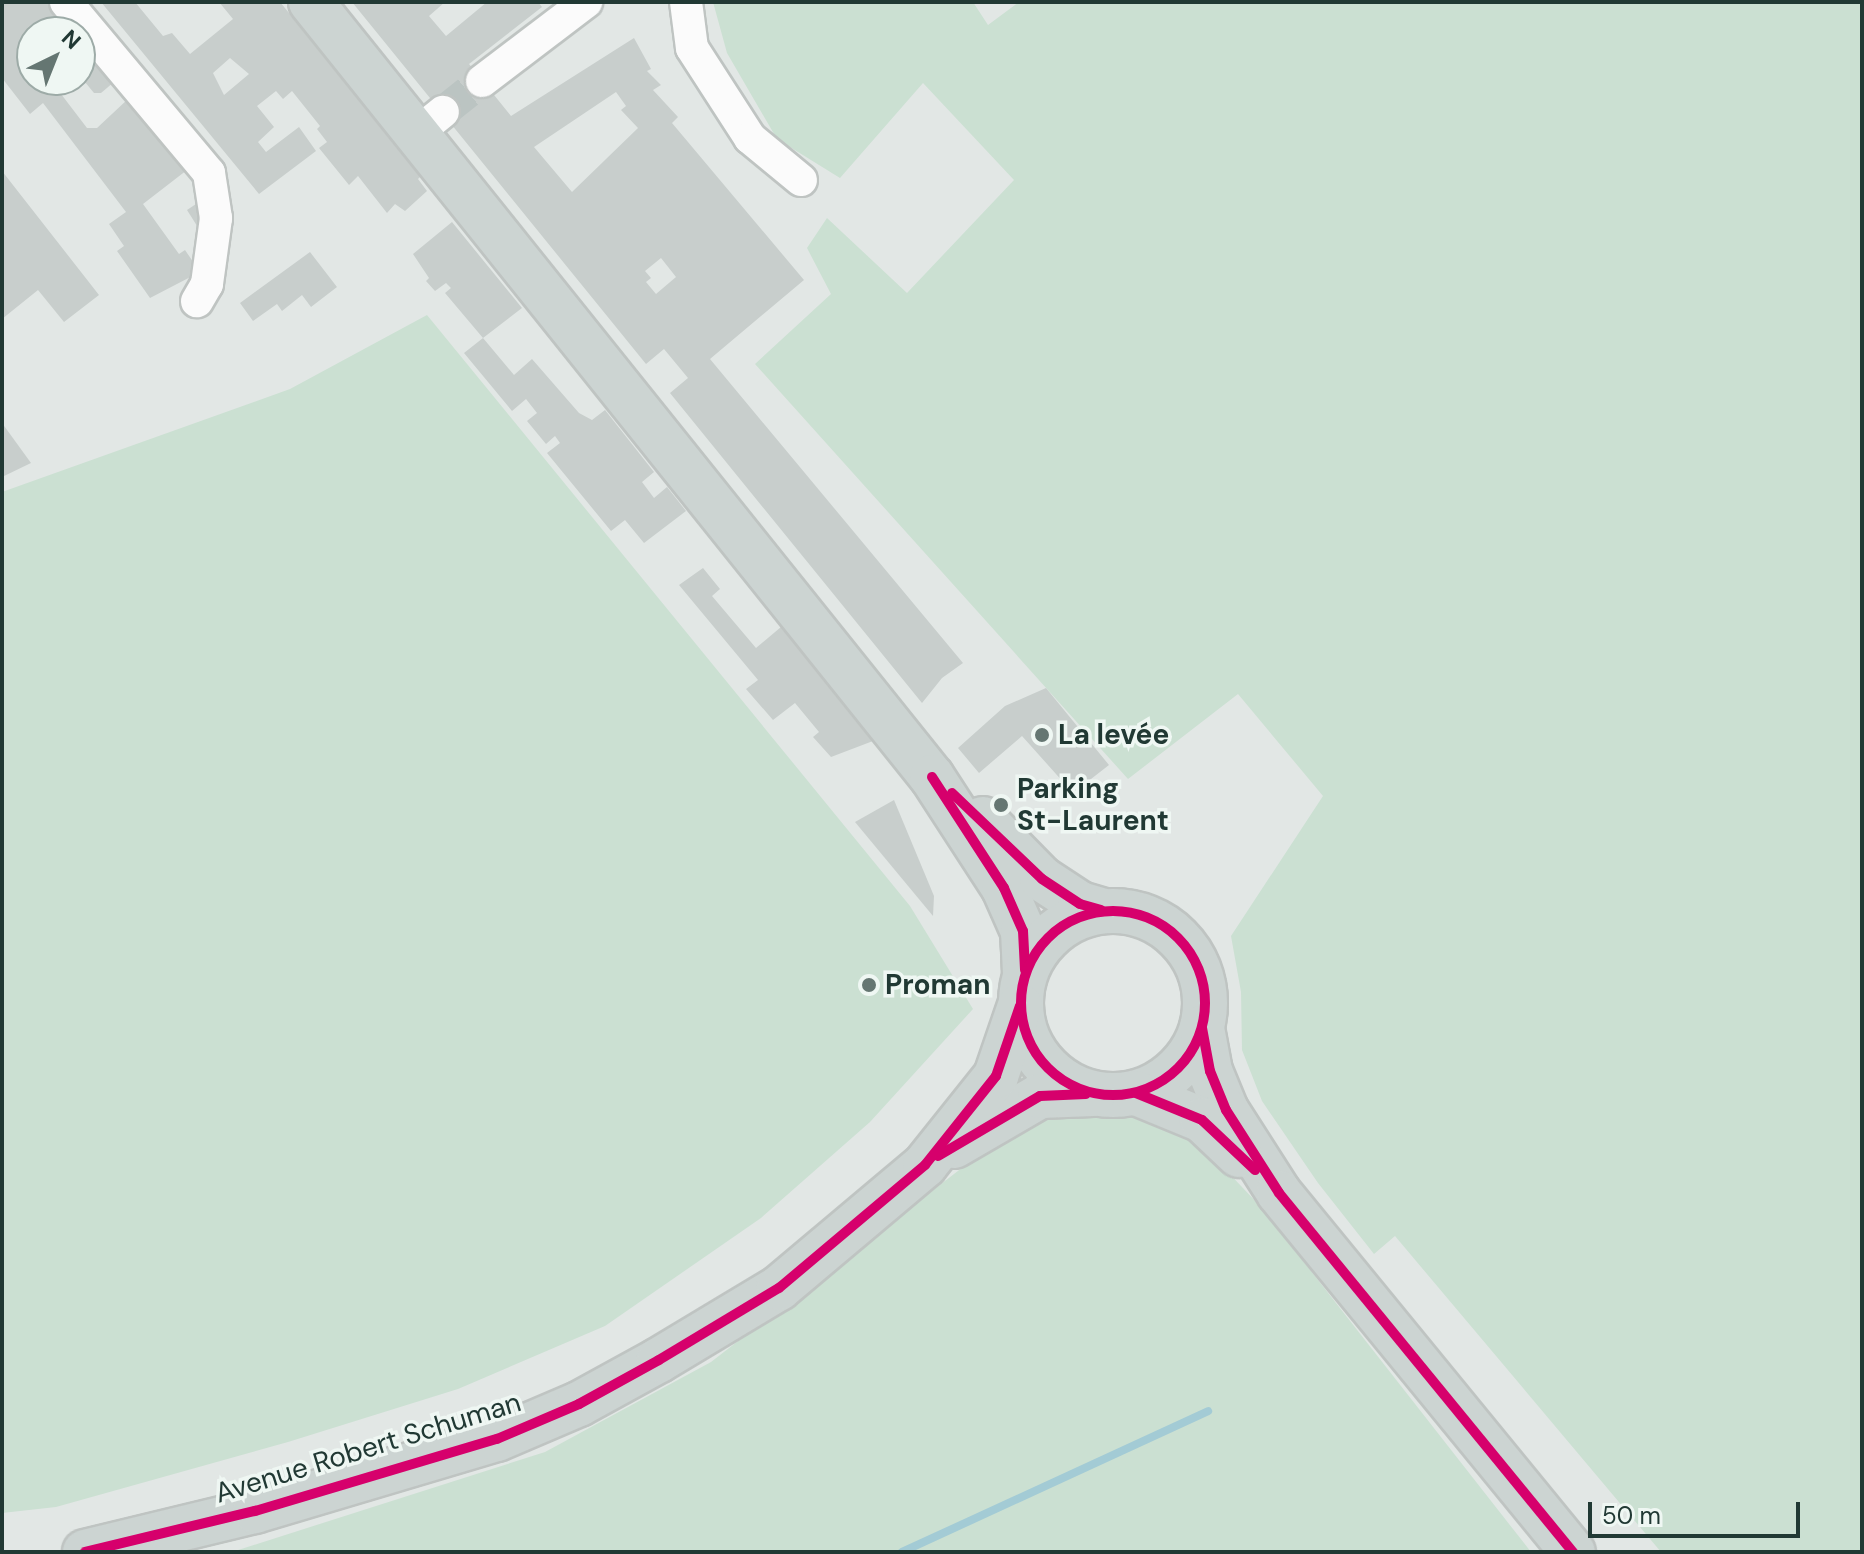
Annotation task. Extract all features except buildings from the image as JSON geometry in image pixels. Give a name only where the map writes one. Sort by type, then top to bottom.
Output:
[{"type":"main road","points":[[311,2],[430,122],[932,777],[1004,888],[1023,931],[1025,1034],[1039,1060],[1073,1087],[1093,1094],[1136,1093],[1202,1120],[1279,1193]]},
{"type":"main road","points":[[932,777],[1042,879],[1080,904],[1151,919],[1190,951],[1204,989],[1202,1028],[1210,1071],[1226,1110],[1279,1193],[1573,1552]]},
{"type":"main road","points":[[1022,990],[1053,932],[1101,910]]},
{"type":"main road","name":"Avenue Robert Schuman","points":[[925,1165],[996,1076],[1022,990]]},
{"type":"main road","points":[[1136,1093],[1175,1073],[1202,1028]]},
{"type":"main road","name":"Avenue Robert Schuman","points":[[85,1552],[255,1511],[497,1439],[579,1404],[779,1288],[925,1165],[1040,1096],[1093,1094]]},
{"type":"street","points":[[66,2],[209,173],[216,218],[207,284],[197,301]]},
{"type":"street","points":[[686,2],[692,48],[750,138],[801,180]]},
{"type":"street","points":[[482,81],[572,5]]},
{"type":"green space","points":[[713,2],[973,2],[988,25],[1019,2],[1862,2],[1862,1552],[1661,1552],[1395,1236],[1374,1254],[1318,1183],[1262,1101],[1242,1050],[1241,992],[1231,936],[1323,796],[1238,694],[1128,779],[755,364],[831,294],[807,248],[827,218],[907,293],[1014,180],[923,83],[840,178],[777,139],[727,53]]},
{"type":"green space","points":[[427,315],[910,906],[973,1009],[870,1122],[761,1218],[605,1326],[458,1389],[288,1442],[56,1507],[2,1513],[2,492],[290,389]]},
{"type":"green space","points":[[1070,1110],[1105,1119],[1152,1117],[1187,1129],[1260,1206],[1531,1552],[232,1552],[545,1452],[711,1362],[1025,1119]]},
{"type":"waterway","points":[[902,1552],[1208,1411]]},
{"type":"tunnel","points":[[443,112],[482,81]]},
{"type":"cycle path","points":[[932,777],[1004,888],[1023,931],[1025,970]]},
{"type":"cycle path","points":[[952,793],[1042,879],[1080,904],[1101,910]]},
{"type":"cycle path","points":[[1113,911],[1131,912],[1148,918],[1178,938],[1198,968],[1204,985],[1205,1003],[1204,1021],[1198,1038],[1178,1068],[1148,1088],[1131,1094],[1113,1095],[1095,1094],[1078,1088],[1048,1068],[1028,1038],[1022,1021],[1021,1003],[1022,985],[1028,968],[1048,938],[1078,918],[1095,912],[1113,911]]},
{"type":"cycle path","points":[[85,1552],[255,1511],[497,1439],[579,1404],[659,1360],[779,1288],[925,1165],[996,1076],[1020,1006]]},
{"type":"cycle path","points":[[1202,1028],[1210,1071],[1226,1110],[1279,1193],[1573,1552]]},
{"type":"cycle path","points":[[1136,1093],[1202,1120],[1255,1170]]},
{"type":"cycle path","points":[[938,1156],[1040,1096],[1086,1094]]},
{"type":"place","name":"La levée","points":[[1042,735]]},
{"type":"place","name":"Parking St-Laurent","points":[[1001,805]]},
{"type":"place","name":"Proman","points":[[869,985]]}]
